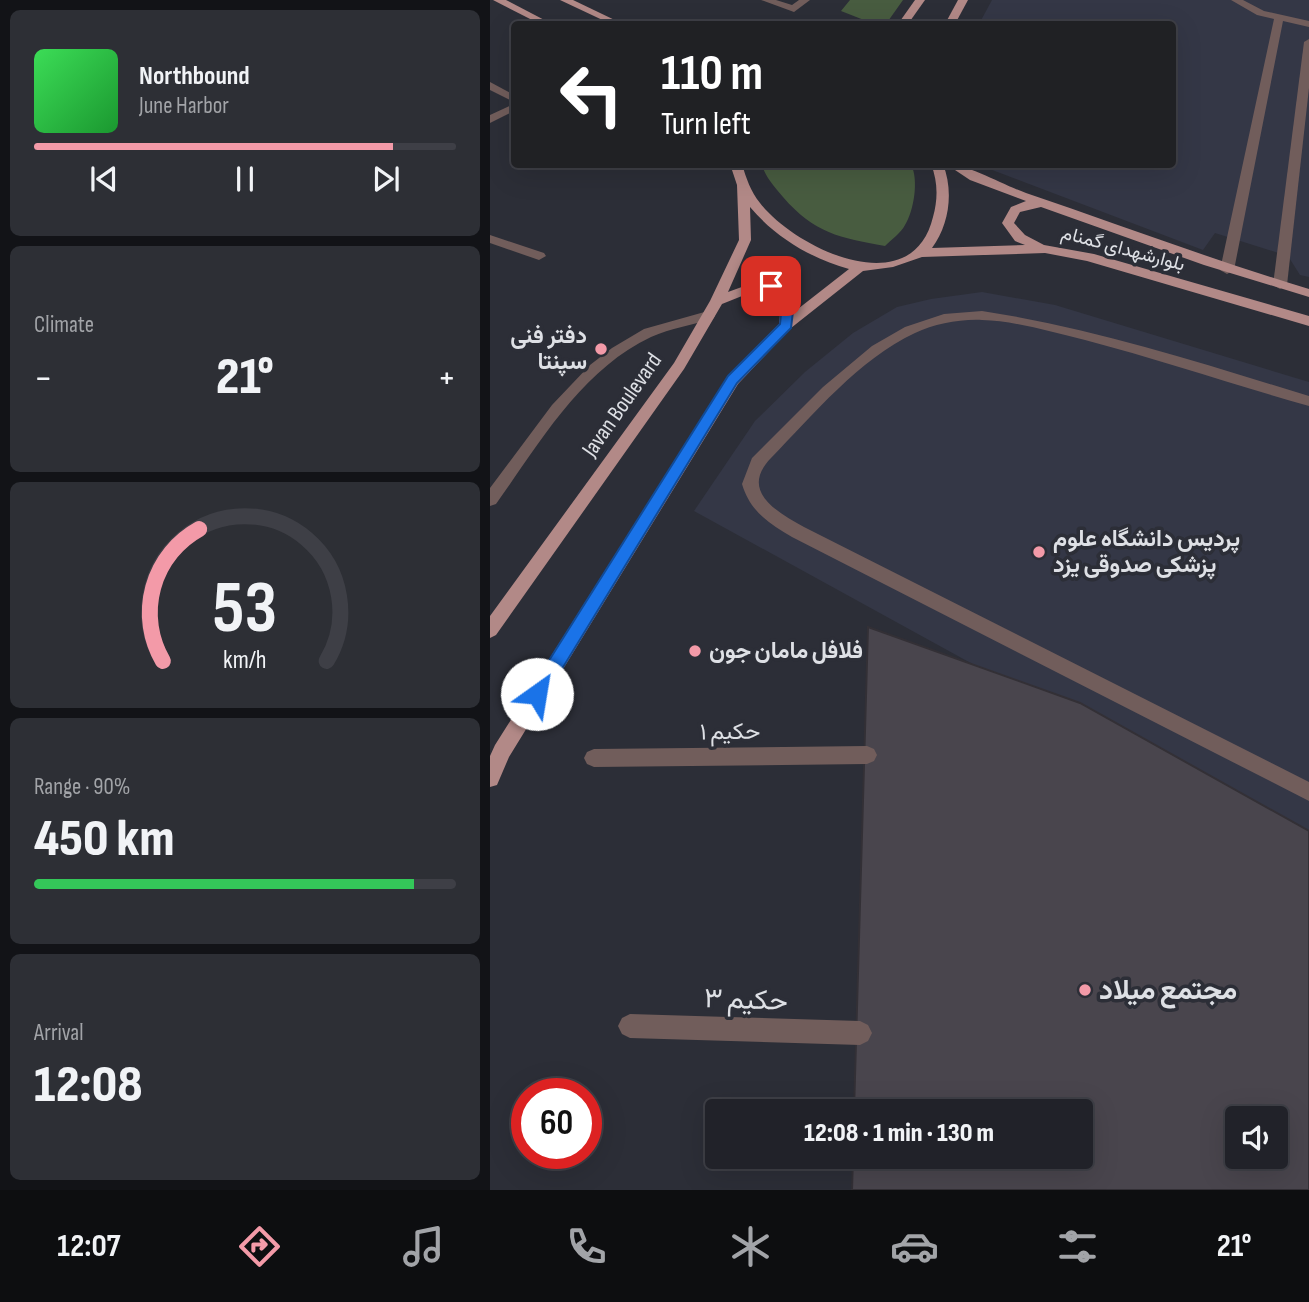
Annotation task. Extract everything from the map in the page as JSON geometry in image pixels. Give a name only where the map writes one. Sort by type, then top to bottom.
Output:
[{"type":"main road","points":[[498,0],[541,21]]},
{"type":"main road","points":[[565,0],[611,21]]},
{"type":"main road","points":[[905,21],[920,0]]},
{"type":"main road","points":[[952,21],[963,0]]},
{"type":"main road","points":[[737,168],[743,186],[756,207],[781,230],[825,256],[860,267]]},
{"type":"main road","points":[[923,253],[938,231],[944,196],[938,168]]},
{"type":"main road","name":"بلوارشهدای گمنام","points":[[957,168],[998,188],[1227,270],[1309,293]]},
{"type":"main road","name":"Javan Boulevard","points":[[493,618],[679,366],[717,301],[744,240],[743,186]]},
{"type":"main road","points":[[1044,203],[1016,208],[1009,216],[1008,223],[1020,238],[1045,249]]},
{"type":"main road","name":"بلوارشهدای گمنام","points":[[860,267],[894,264],[923,253],[1045,249],[1088,257],[1309,321]]},
{"type":"main road","points":[[490,778],[502,751],[733,380],[786,325],[860,267]]},
{"type":"main road","points":[[717,301],[750,288],[771,286],[788,303],[786,325]]},
{"type":"main road","points":[[1254,305],[1309,333]]},
{"type":"street","points":[[766,0],[786,9],[799,7],[805,0]]},
{"type":"street","points":[[1236,0],[1279,19],[1309,24]]},
{"type":"street","points":[[1227,270],[1279,19]]},
{"type":"street","points":[[1280,285],[1309,42]]},
{"type":"street","points":[[490,85],[511,97]]},
{"type":"street","points":[[490,120],[511,109]]},
{"type":"street","points":[[490,239],[539,256]]},
{"type":"street","points":[[490,255],[505,244]]},
{"type":"street","points":[[1309,401],[1153,353],[1040,324],[982,315],[949,317],[910,330],[877,349],[828,391],[758,462],[750,484],[754,497],[771,517],[780,522],[1309,792]]},
{"type":"street","points":[[490,500],[578,381],[608,356],[644,334],[708,316]]},
{"type":"street","name":"حکیم ۱","points":[[594,758],[867,748],[866,783]]},
{"type":"street","points":[[859,1059],[861,1006]]},
{"type":"street","name":"حکیم ۳","points":[[630,1026],[860,1033]]},
{"type":"shaded area","points":[[992,0],[1309,0],[1309,277],[1300,275],[1288,256],[1215,233],[1203,250],[987,168],[1176,168],[1176,21],[981,21]]},
{"type":"shaded area","name":"پردیس دانشگاه علوم پزشکی صدوقی یزد","points":[[982,292],[1055,305],[1309,382],[1309,849],[694,511],[755,421],[805,372],[853,333],[897,307]]},
{"type":"green space","points":[[850,0],[903,0],[888,21],[866,21],[841,11]]},
{"type":"green space","points":[[763,168],[912,168],[915,186],[911,212],[903,228],[885,246],[854,240],[829,232],[806,219],[783,197]]},
{"type":"building","name":"مجتمع میلاد","points":[[868,627],[1080,703],[1309,831],[1309,1190],[852,1190],[853,1169],[1093,1169],[1093,1099],[854,1099]]},
{"type":"place","name":"دفتر فنی سپنتا","points":[[601,349]]},
{"type":"place","name":"پردیس دانشگاه علوم پزشکی صدوقی یزد","points":[[1039,552]]},
{"type":"place","name":"فلافل مامان جون","points":[[695,651]]},
{"type":"place","name":"مجتمع میلاد","points":[[1085,990]]},
{"type":"route","points":[[537,694],[733,380],[786,325],[788,303],[771,286]]}]
